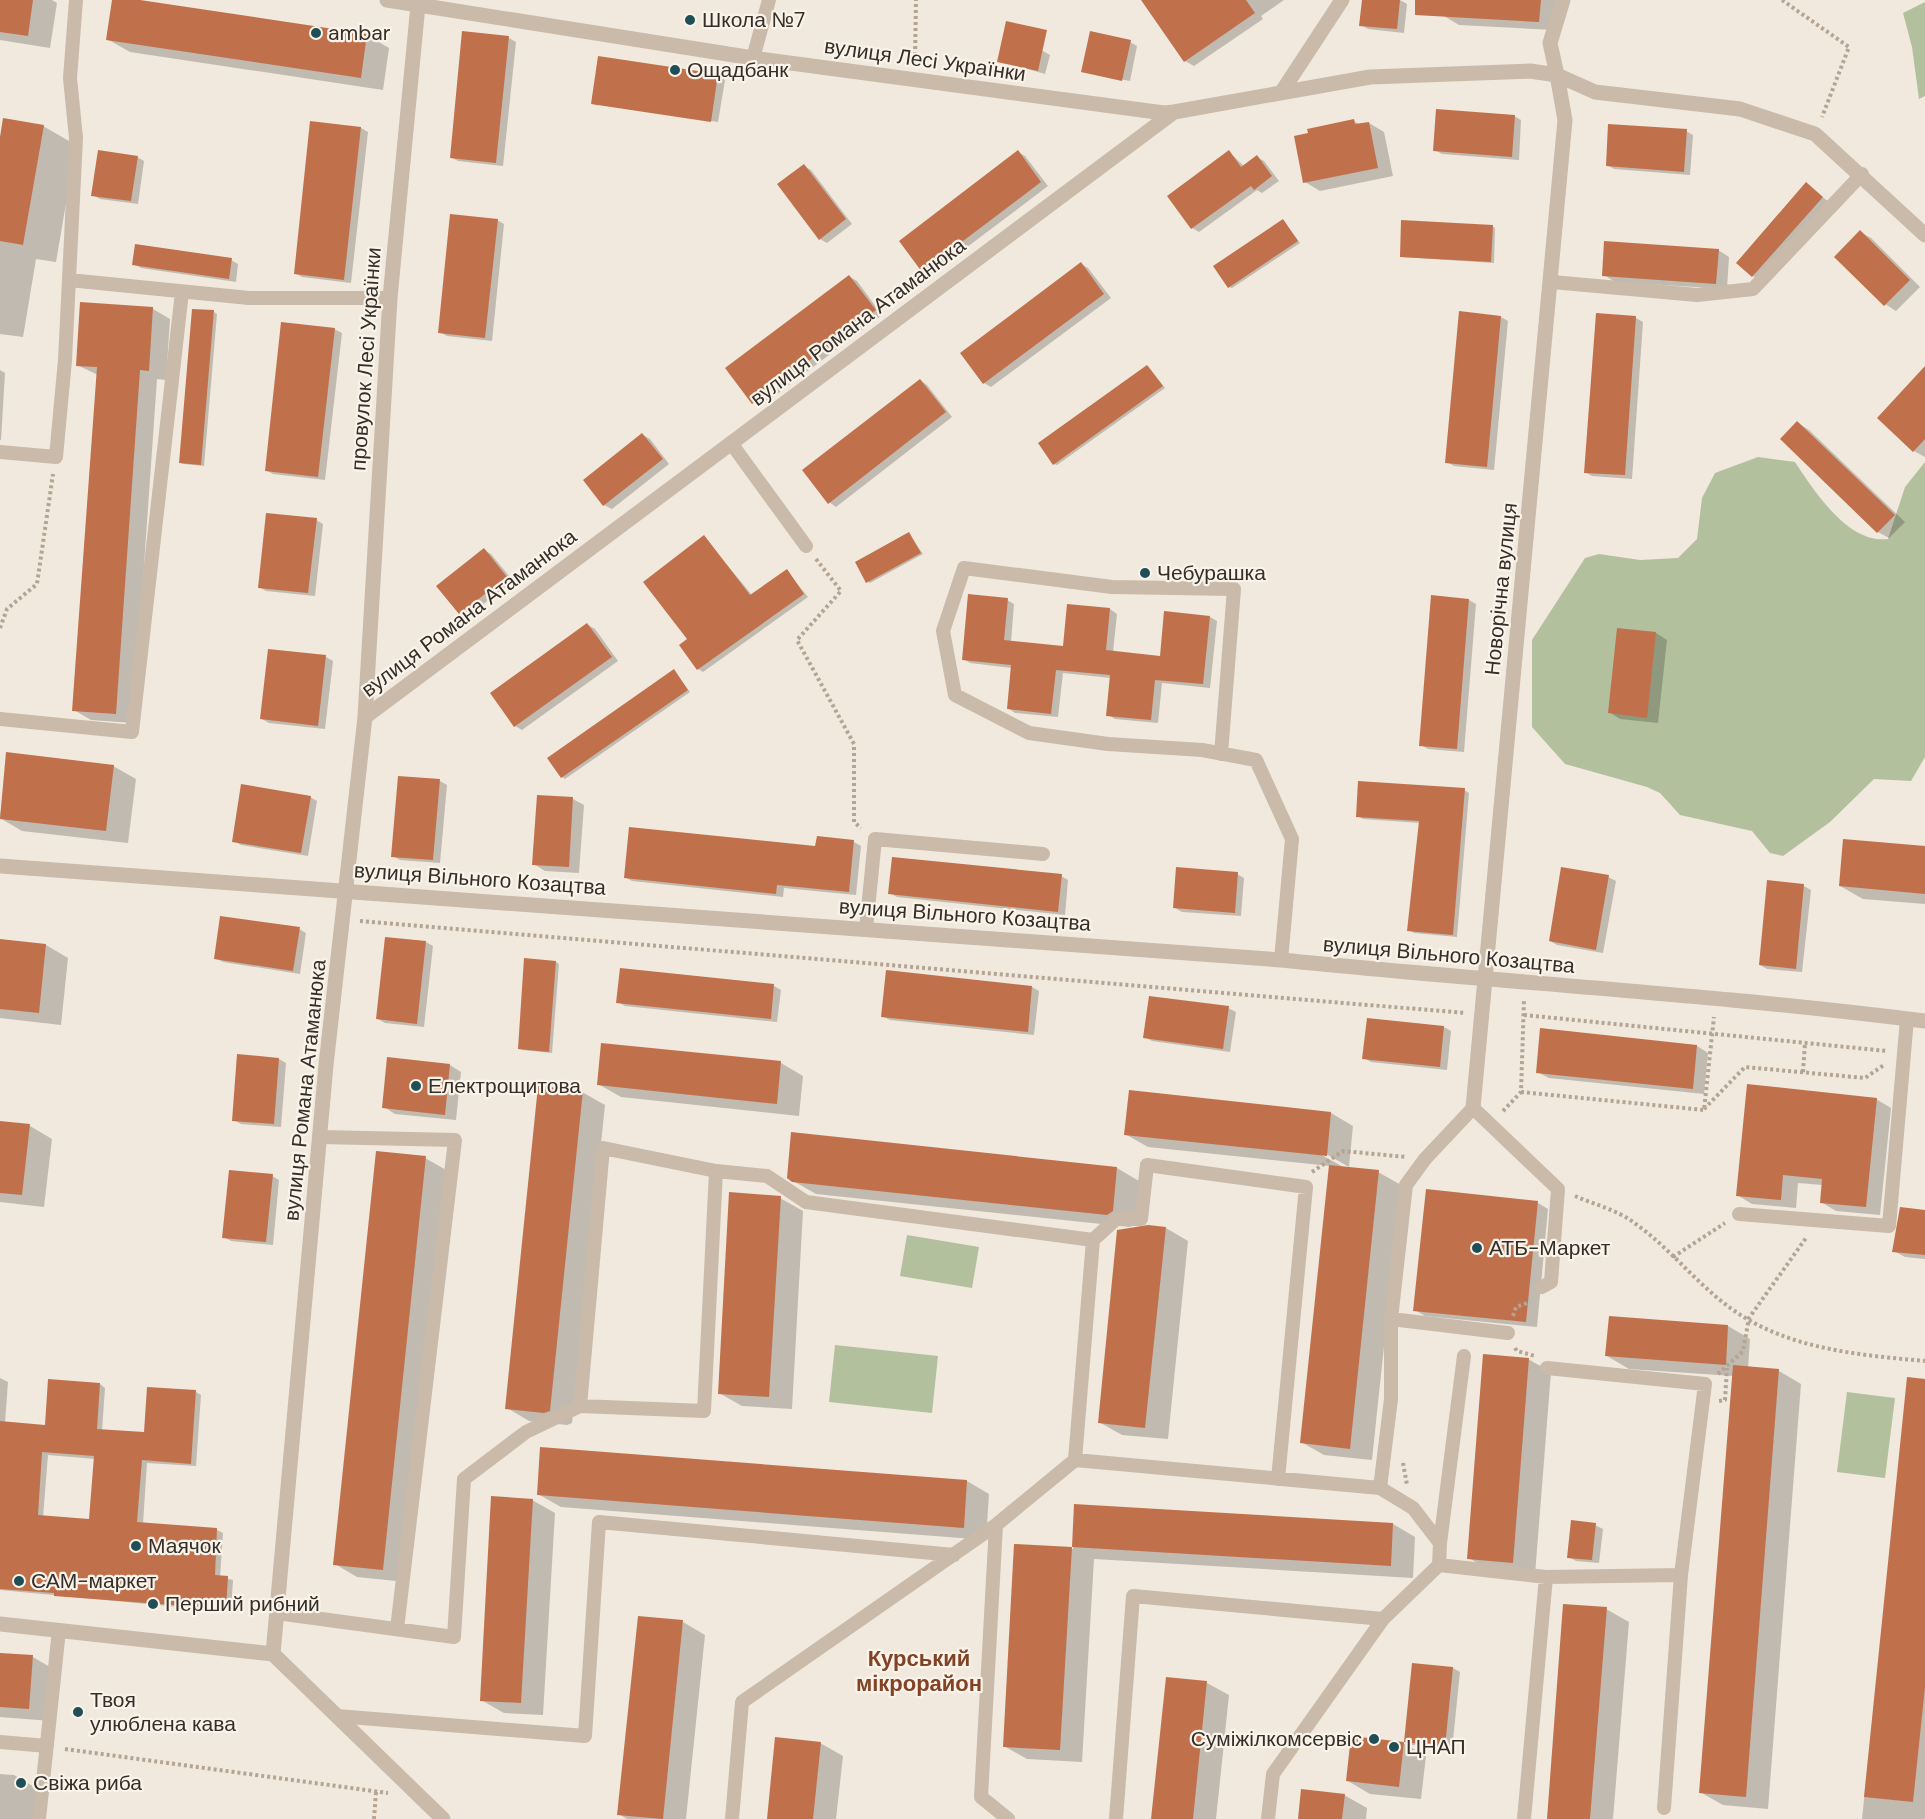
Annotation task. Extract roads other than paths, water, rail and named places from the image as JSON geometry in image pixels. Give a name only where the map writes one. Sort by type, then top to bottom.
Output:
[{"type":"street","name":"вулиця Лесі Українки","points":[[387,0],[753,58],[1164,113],[1174,112]]},
{"type":"street","points":[[1281,93],[1342,0]]},
{"type":"street","points":[[1557,75],[1550,43],[1563,0]]},
{"type":"street","name":"провулок Лесі Українки","points":[[365,717],[390,298],[418,5]]},
{"type":"street","name":"вулиця Романа Атаманюка","points":[[273,1654],[320,1137],[365,717],[1174,112],[1370,77],[1530,71],[1557,75],[1595,92],[1740,109],[1815,134],[1862,174],[1925,235]]},
{"type":"street","name":"Новорічна вулиця","points":[[1473,1108],[1552,282],[1565,120],[1557,75]]},
{"type":"street","name":"вулиця Вільного Козацтва","points":[[0,866],[1281,960],[1484,980],[1716,998],[1925,1021]]},
{"type":"street","points":[[0,1623],[273,1654],[443,1819]]},
{"type":"lane","points":[[0,452],[56,457],[69,280],[76,138],[70,78],[76,0]]},
{"type":"lane","points":[[753,58],[769,0]]},
{"type":"lane","points":[[1552,282],[1697,295],[1753,289],[1862,174]]},
{"type":"lane","points":[[69,280],[249,298],[390,298]]},
{"type":"lane","points":[[0,719],[132,732],[182,292]]},
{"type":"lane","points":[[730,443],[806,546]]},
{"type":"lane","points":[[1221,754],[1234,588],[1112,587],[964,568],[943,630],[955,695],[1029,733],[1221,754],[1256,760],[1292,839],[1281,960]]},
{"type":"lane","points":[[866,929],[875,839],[1043,854]]},
{"type":"lane","points":[[1738,1214],[1889,1226],[1902,1053],[1907,1019]]},
{"type":"lane","points":[[1380,1488],[1391,1399],[1391,1319],[1406,1185],[1425,1159],[1473,1108],[1558,1189],[1551,1282],[1542,1287]]},
{"type":"lane","points":[[320,1137],[455,1140],[397,1629]]},
{"type":"lane","points":[[580,1406],[603,1148],[716,1171],[767,1176],[806,1202],[1093,1240]]},
{"type":"lane","points":[[1075,1460],[1093,1240],[1116,1219],[1142,1219],[1147,1165],[1306,1187],[1278,1479]]},
{"type":"lane","points":[[277,1613],[454,1637],[464,1479],[526,1432],[580,1406],[705,1411],[716,1171]]},
{"type":"lane","points":[[1391,1319],[1508,1333]]},
{"type":"lane","points":[[1268,1819],[1273,1774],[1383,1619],[1439,1566],[1464,1356]]},
{"type":"lane","points":[[1547,1368],[1705,1384],[1681,1575],[1664,1808]]},
{"type":"lane","points":[[732,1819],[742,1702],[996,1525],[1075,1460],[1380,1488],[1413,1508],[1440,1543]]},
{"type":"lane","points":[[337,1716],[585,1736],[599,1522],[954,1555]]},
{"type":"lane","points":[[996,1525],[981,1797],[1008,1819]]},
{"type":"lane","points":[[1439,1566],[1546,1577],[1681,1575]]},
{"type":"lane","points":[[1524,1819],[1546,1577]]},
{"type":"lane","points":[[1116,1819],[1133,1596],[1383,1619]]},
{"type":"lane","points":[[39,1819],[59,1630]]},
{"type":"lane","points":[[0,1742],[47,1746]]},
{"type":"place","name":"Школа №7","points":[[690,20]]},
{"type":"place","name":"ambar","points":[[316,33]]},
{"type":"place","name":"Ощадбанк","points":[[675,70]]},
{"type":"place","name":"Чебурашка","points":[[1145,573]]},
{"type":"place","name":"Електрощитова","points":[[416,1086]]},
{"type":"place","name":"АТБ-Маркет","points":[[1477,1248]]},
{"type":"place","name":"Маячок","points":[[136,1546]]},
{"type":"place","name":"САМ-маркет","points":[[19,1581]]},
{"type":"place","name":"Перший рибний","points":[[153,1604]]},
{"type":"place","name":"Твоя улюблена кава","points":[[78,1712]]},
{"type":"place","name":"Суміжілкомсервіс","points":[[1374,1739]]},
{"type":"place","name":"ЦНАП","points":[[1394,1747]]},
{"type":"place","name":"Свіжа риба","points":[[21,1783]]},
{"type":"district","name":"Курський мікрорайон","points":[[919,1670]]}]
